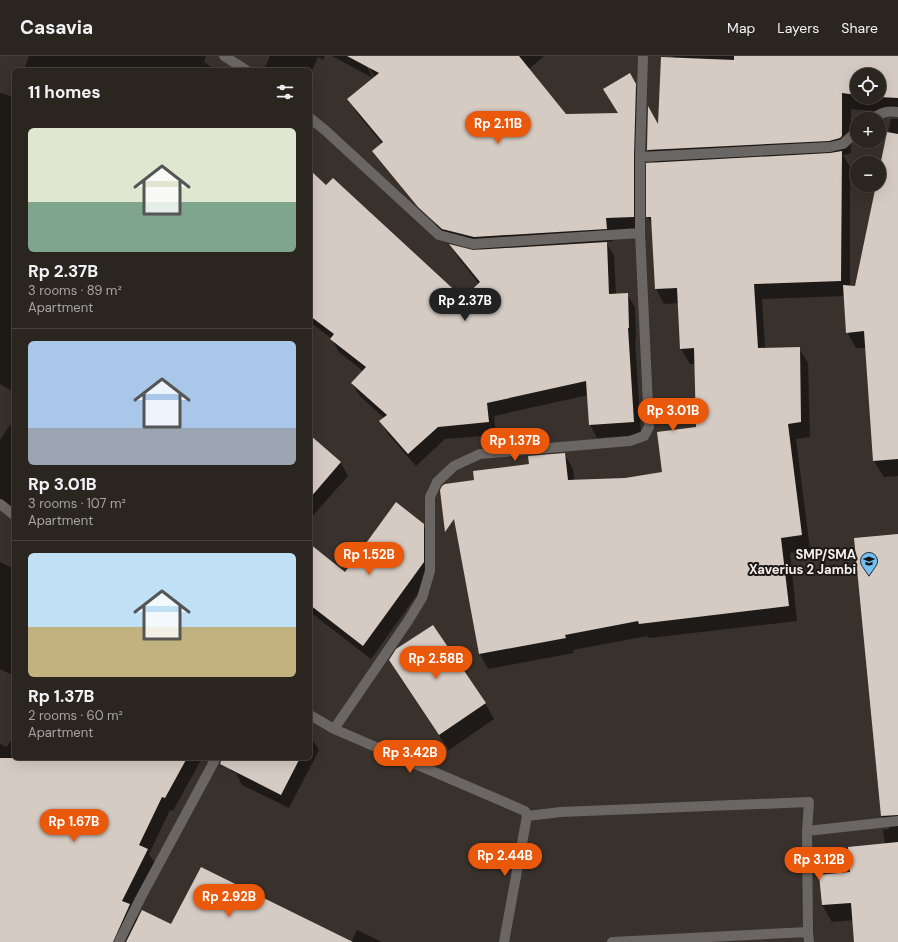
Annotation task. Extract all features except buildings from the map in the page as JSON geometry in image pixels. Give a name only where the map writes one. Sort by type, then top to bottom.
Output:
[{"type":"street","points":[[224,56],[243,68]]},
{"type":"street","points":[[334,729],[408,621],[422,598],[430,571],[430,497],[437,482],[454,466],[480,454],[630,441],[644,436],[649,427],[640,233],[640,157],[643,56]]},
{"type":"street","points":[[885,112],[890,110],[898,112]]},
{"type":"street","points":[[312,120],[438,235],[473,244],[640,233]]},
{"type":"street","points":[[640,157],[830,147],[843,144],[850,138]]},
{"type":"street","points":[[0,504],[12,513]]},
{"type":"street","points":[[312,715],[334,729],[525,812],[527,816],[504,942]]},
{"type":"street","points":[[119,942],[140,899],[215,760]]},
{"type":"street","points":[[527,816],[569,812],[809,802],[807,831],[809,937],[612,942]]},
{"type":"street","points":[[807,831],[898,821]]},
{"type":"place","name":"SMP/SMA Xaverius 2 Jambi","points":[[869,576]]}]
